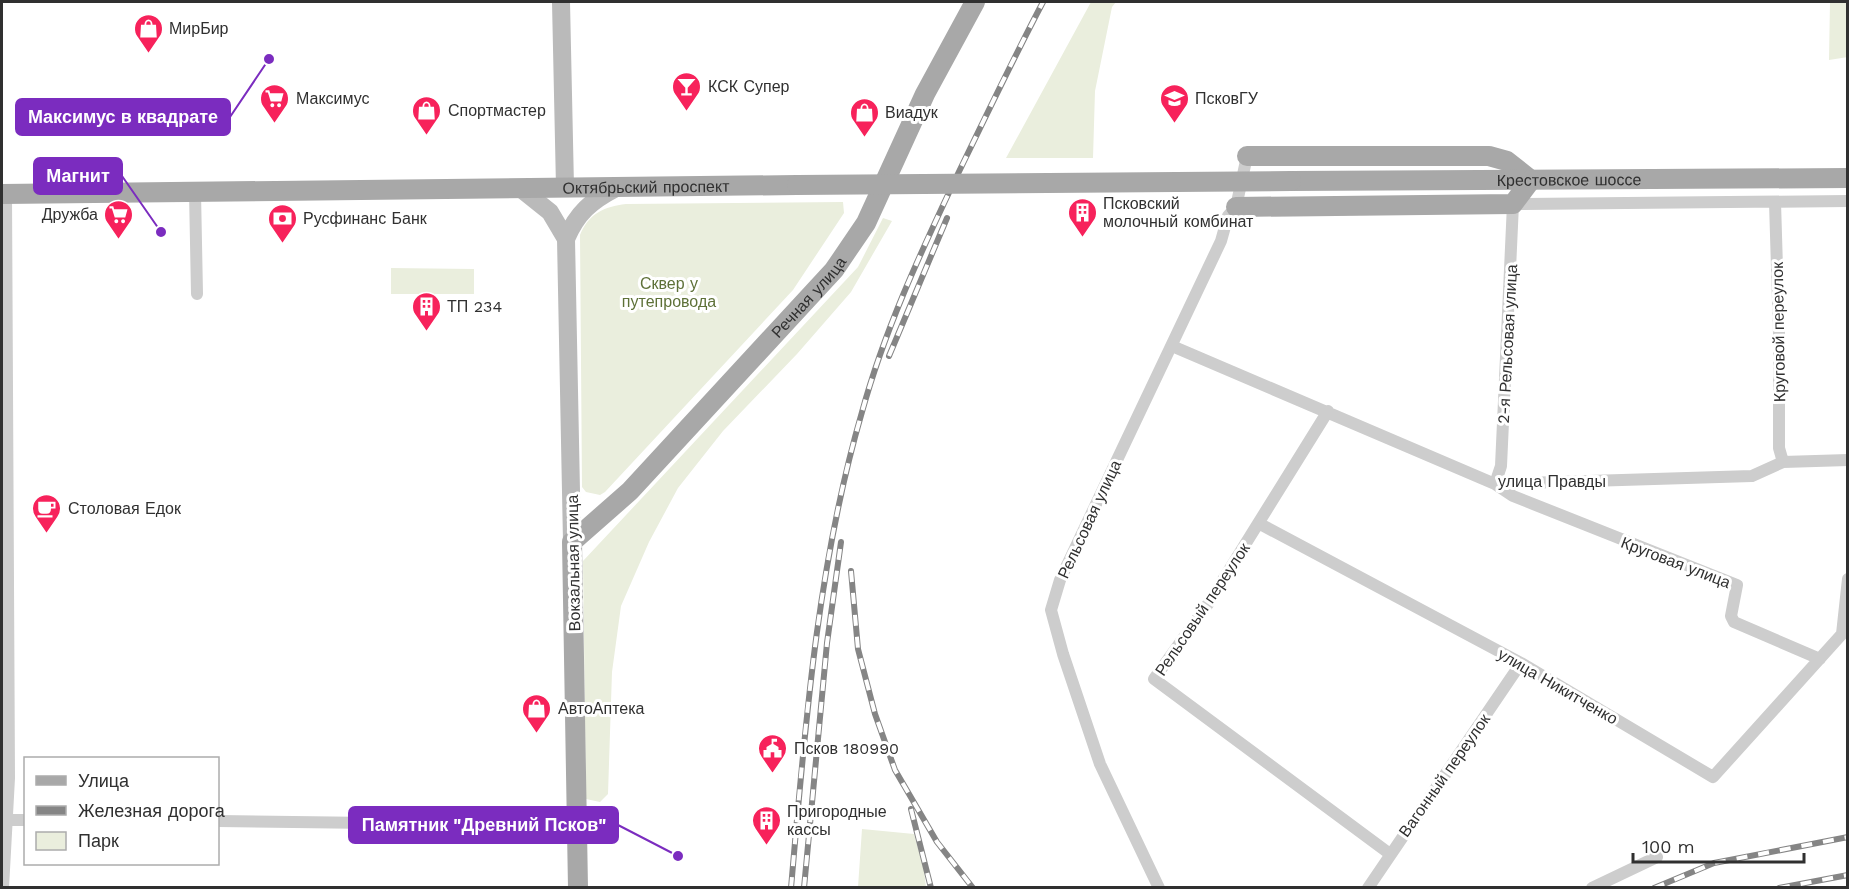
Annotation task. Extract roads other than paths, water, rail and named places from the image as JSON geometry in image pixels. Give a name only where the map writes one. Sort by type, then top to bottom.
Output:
[{"type":"main road","points":[[561,2],[565,187]]},
{"type":"main road","name":"Речная улица","points":[[572,542],[630,491],[834,270],[866,222],[925,94],[975,2]]},
{"type":"main road","points":[[1236,207],[1513,204],[1531,180],[1507,161],[1489,156],[1247,156]]},
{"type":"main road","name":"Крестовское шоссе","points":[[1291,182],[1848,178]]},
{"type":"main road","name":"Октябрьский проспект","points":[[4,194],[1291,182]]},
{"type":"main road","name":"Вокзальная улица","points":[[520,188],[550,212],[566,239]]},
{"type":"main road","name":"Вокзальная улица","points":[[578,888],[566,239],[573,221],[582,210],[616,188]]},
{"type":"street","name":"Рельсовая улица","points":[[1159,888],[1100,764],[1063,654],[1051,610],[1060,580],[1221,241],[1228,216],[1236,207],[1247,156]]},
{"type":"street","points":[[195,192],[197,294]]},
{"type":"street","points":[[3,888],[8,820],[5,795],[4,194]]},
{"type":"street","points":[[1513,204],[1848,201]]},
{"type":"street","name":"Круговой переулок","points":[[1775,202],[1779,334],[1779,448],[1783,462]]},
{"type":"street","name":"2-я Рельсовая улица","points":[[1496,484],[1501,466],[1513,204]]},
{"type":"street","name":"улица Правды","points":[[1172,346],[1496,484],[1752,476],[1783,462],[1848,460]]},
{"type":"street","name":"Рельсовый переулок","points":[[1328,411],[1260,524],[1208,604],[1154,679],[1390,854]]},
{"type":"street","name":"Круговая улица","points":[[1496,484],[1523,500],[1737,585],[1731,616],[1734,622],[1820,659]]},
{"type":"street","name":"улица Никитченко","points":[[1260,524],[1521,663],[1713,777],[1820,659]]},
{"type":"street","points":[[1820,659],[1842,634],[1848,579]]},
{"type":"street","name":"Вагонный переулок","points":[[1368,888],[1521,663]]},
{"type":"street","points":[[8,820],[24,820]]},
{"type":"street","points":[[219,820],[535,825],[577,822]]},
{"type":"street","points":[[1592,888],[1657,858]]},
{"type":"railway","points":[[791,888],[808,708],[823,588],[847,470],[862,412],[881,353],[915,266],[1043,2]]},
{"type":"railway","points":[[889,356],[947,218]]},
{"type":"railway","points":[[804,888],[827,643],[841,542]]},
{"type":"railway","points":[[851,571],[858,649],[875,714],[895,770],[937,842],[973,888]]},
{"type":"railway","points":[[911,809],[931,888]]},
{"type":"railway","points":[[1654,888],[1714,863],[1848,837]]},
{"type":"railway","points":[[1779,888],[1848,875]]},
{"type":"place","name":"МирБир","points":[[148,54]]},
{"type":"place","name":"Максимус в квадрате","points":[[269,59]]},
{"type":"place","name":"КСК Супер","points":[[687,112]]},
{"type":"place","name":"Максимус","points":[[275,124]]},
{"type":"place","name":"ПсковГУ","points":[[1174,124]]},
{"type":"place","name":"Спортмастер","points":[[427,136]]},
{"type":"place","name":"Виадук","points":[[864,138]]},
{"type":"place","name":"Магнит","points":[[161,232]]},
{"type":"place","name":"Псковский молочный комбинат","points":[[1082,238]]},
{"type":"place","name":"Дружба","points":[[119,240]]},
{"type":"place","name":"Русфинанс Банк","points":[[282,244]]},
{"type":"place","name":"ТП 234","points":[[426,332]]},
{"type":"place","name":"Столовая Едок","points":[[47,534]]},
{"type":"place","name":"АвтоАптека","points":[[537,734]]},
{"type":"place","name":"Псков 180990","points":[[773,774]]},
{"type":"place","name":"Пригородные кассы","points":[[766,846]]},
{"type":"place","name":"Памятник \"Древний Псков\"","points":[[678,856]]},
{"type":"park label","name":"Сквер у путепровода","points":[[669,292]]}]
